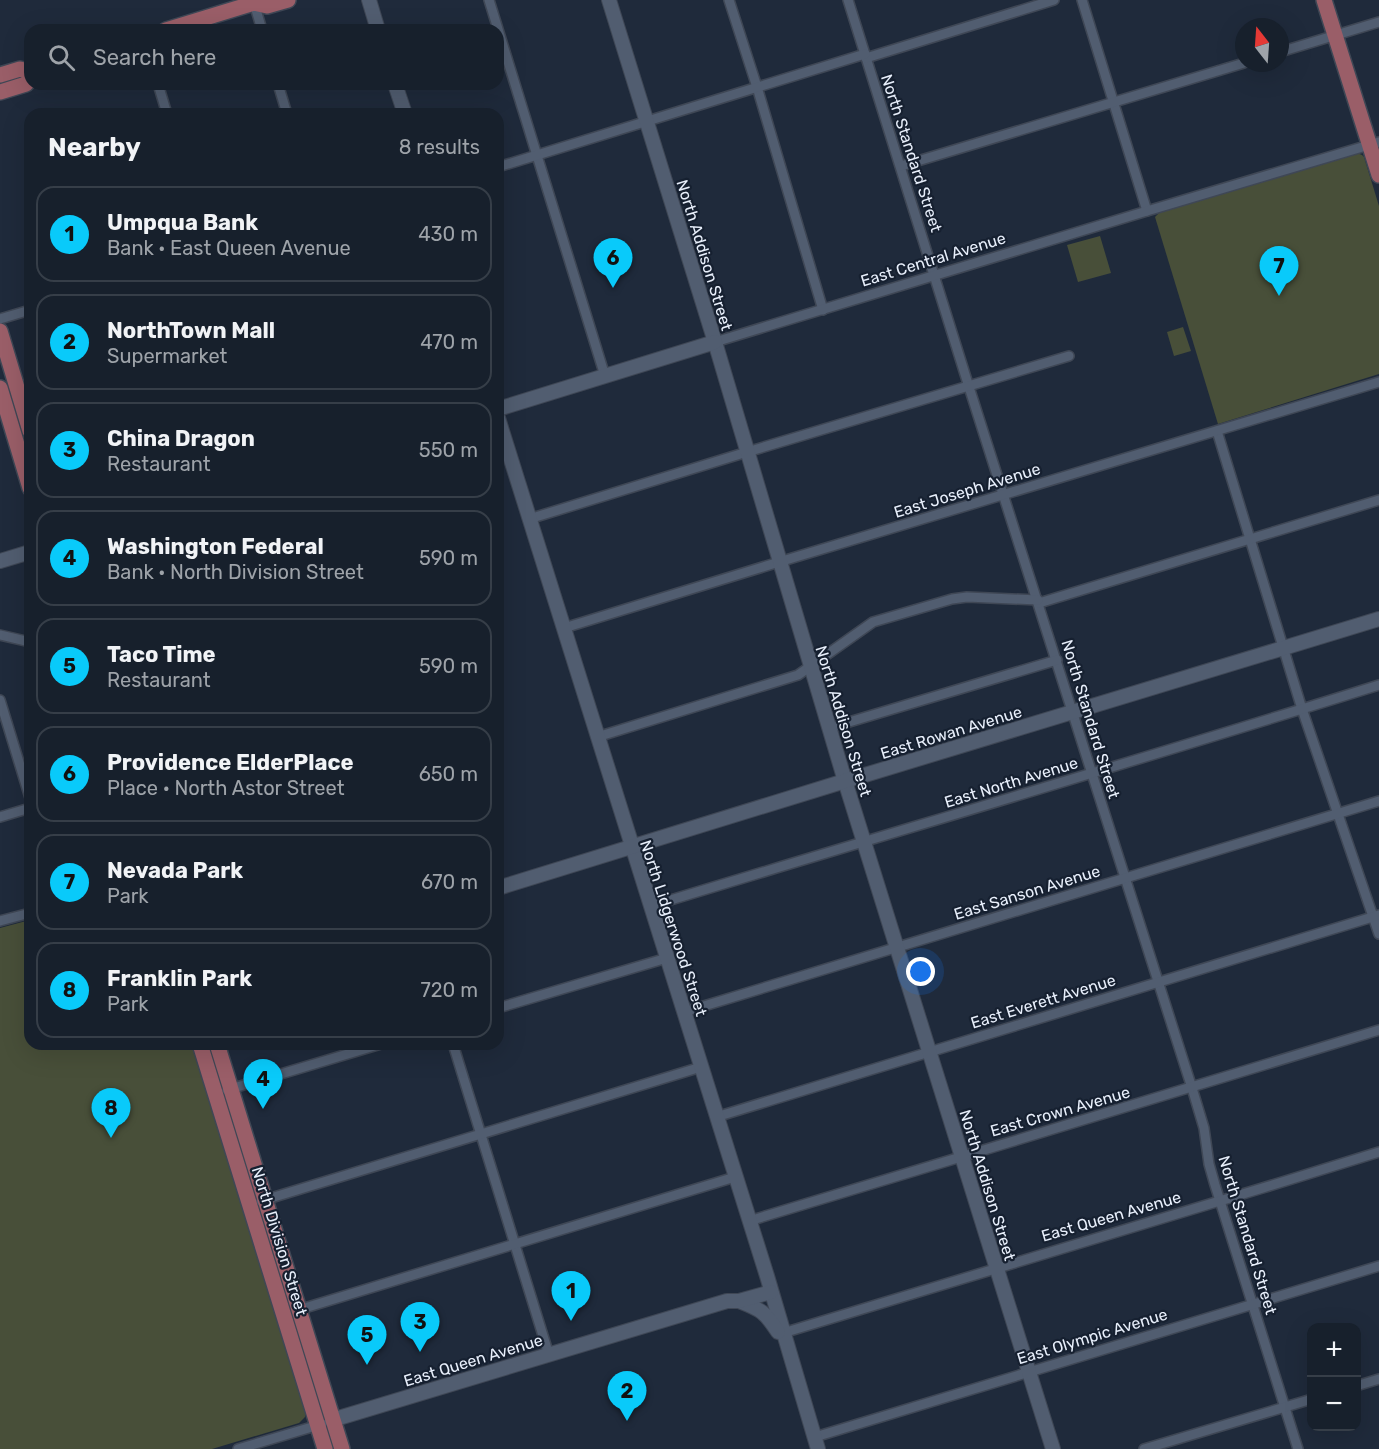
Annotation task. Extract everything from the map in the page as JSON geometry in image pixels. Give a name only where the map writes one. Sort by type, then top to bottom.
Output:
[{"type":"main road","points":[[185,24],[255,2],[267,6],[288,0]]},
{"type":"main road","points":[[1324,0],[1374,144],[1379,175]]},
{"type":"main road","points":[[0,75],[20,69],[24,70]]},
{"type":"main road","points":[[0,92],[24,85]]},
{"type":"main road","points":[[0,331],[24,411]]},
{"type":"main road","points":[[0,388],[24,468]]},
{"type":"main road","name":"North Division Street","points":[[203,1050],[223,1091],[265,1200],[342,1449]]},
{"type":"main road","name":"North Division Street","points":[[218,1050],[223,1091],[249,1204],[325,1449]]},
{"type":"street","points":[[369,0],[376,24]]},
{"type":"street","points":[[489,0],[496,24]]},
{"type":"street","name":"North Addison Street","points":[[609,0],[715,342],[845,781],[1053,1449]]},
{"type":"street","points":[[729,0],[823,310]]},
{"type":"street","name":"North Standard Street","points":[[848,0],[1192,1088],[1204,1128],[1209,1164],[1220,1202],[1298,1449]]},
{"type":"street","points":[[504,165],[757,87],[1054,0]]},
{"type":"street","points":[[1082,0],[1147,211]]},
{"type":"street","points":[[255,2],[260,24]]},
{"type":"street","points":[[1289,49],[1379,22]]},
{"type":"street","points":[[504,49],[605,376]]},
{"type":"street","points":[[901,166],[1235,66]]},
{"type":"street","points":[[160,90],[165,108]]},
{"type":"street","points":[[280,90],[285,108]]},
{"type":"street","points":[[397,90],[403,108]]},
{"type":"street","name":"East Central Avenue","points":[[504,407],[1374,144]]},
{"type":"street","points":[[0,319],[24,312]]},
{"type":"street","points":[[529,519],[1069,356]]},
{"type":"street","name":"East Joseph Avenue","points":[[564,628],[1379,382]]},
{"type":"street","points":[[1217,431],[1302,709],[1376,916],[1379,934]]},
{"type":"street","name":"North Lidgerwood Street","points":[[504,438],[770,1288],[816,1443]]},
{"type":"street","points":[[597,736],[798,675],[873,622],[952,599],[967,597],[1038,602],[1379,500]]},
{"type":"street","points":[[0,561],[24,554]]},
{"type":"street","name":"East Rowan Avenue","points":[[504,886],[1379,619]]},
{"type":"street","points":[[0,635],[24,641]]},
{"type":"street","points":[[829,728],[1057,660]]},
{"type":"street","name":"East North Avenue","points":[[651,906],[1379,685]]},
{"type":"street","points":[[0,700],[3,721],[24,781]]},
{"type":"street","name":"East Sanson Avenue","points":[[684,1012],[1379,801]]},
{"type":"street","points":[[0,817],[24,810]]},
{"type":"street","points":[[0,921],[24,915]]},
{"type":"street","name":"East Everett Avenue","points":[[716,1117],[1376,916]]},
{"type":"street","points":[[504,1006],[667,958]]},
{"type":"street","name":"East Crown Avenue","points":[[749,1221],[1379,1030]]},
{"type":"street","points":[[223,1091],[361,1050]]},
{"type":"street","points":[[455,1050],[549,1354]]},
{"type":"street","points":[[249,1204],[701,1067]]},
{"type":"street","name":"East Queen Avenue","points":[[785,1339],[997,1267],[1220,1202],[1379,1152]]},
{"type":"street","points":[[298,1310],[735,1177]]},
{"type":"street","name":"East Olympic Avenue","points":[[816,1443],[1029,1371],[1379,1266]]},
{"type":"street","name":"East Queen Avenue","points":[[333,1420],[733,1301],[736,1293],[770,1288]]},
{"type":"street","points":[[733,1301],[762,1310],[785,1339]]},
{"type":"street","points":[[1361,1384],[1379,1379]]},
{"type":"street","points":[[1144,1449],[1307,1400]]},
{"type":"street","points":[[238,1449],[333,1420]]},
{"type":"green space","points":[[1357,153],[1364,157],[1379,206],[1379,374],[1218,424],[1155,217],[1160,212]]},
{"type":"green space","points":[[1100,236],[1111,273],[1078,282],[1067,245]]},
{"type":"green space","points":[[1183,327],[1191,351],[1174,356],[1167,332]]},
{"type":"green space","points":[[24,922],[24,1050],[195,1050],[305,1409],[305,1417],[299,1423],[212,1449],[0,1449],[0,928]]},
{"type":"place","name":"Providence ElderPlace","points":[[613,288]]},
{"type":"place","name":"Nevada Park","points":[[1279,296]]},
{"type":"place","name":"Washington Federal","points":[[263,1109]]},
{"type":"place","name":"Franklin Park","points":[[111,1138]]},
{"type":"place","name":"Umpqua Bank","points":[[571,1321]]},
{"type":"place","name":"China Dragon","points":[[420,1352]]},
{"type":"place","name":"Taco Time","points":[[367,1365]]},
{"type":"place","name":"NorthTown Mall","points":[[627,1421]]}]
